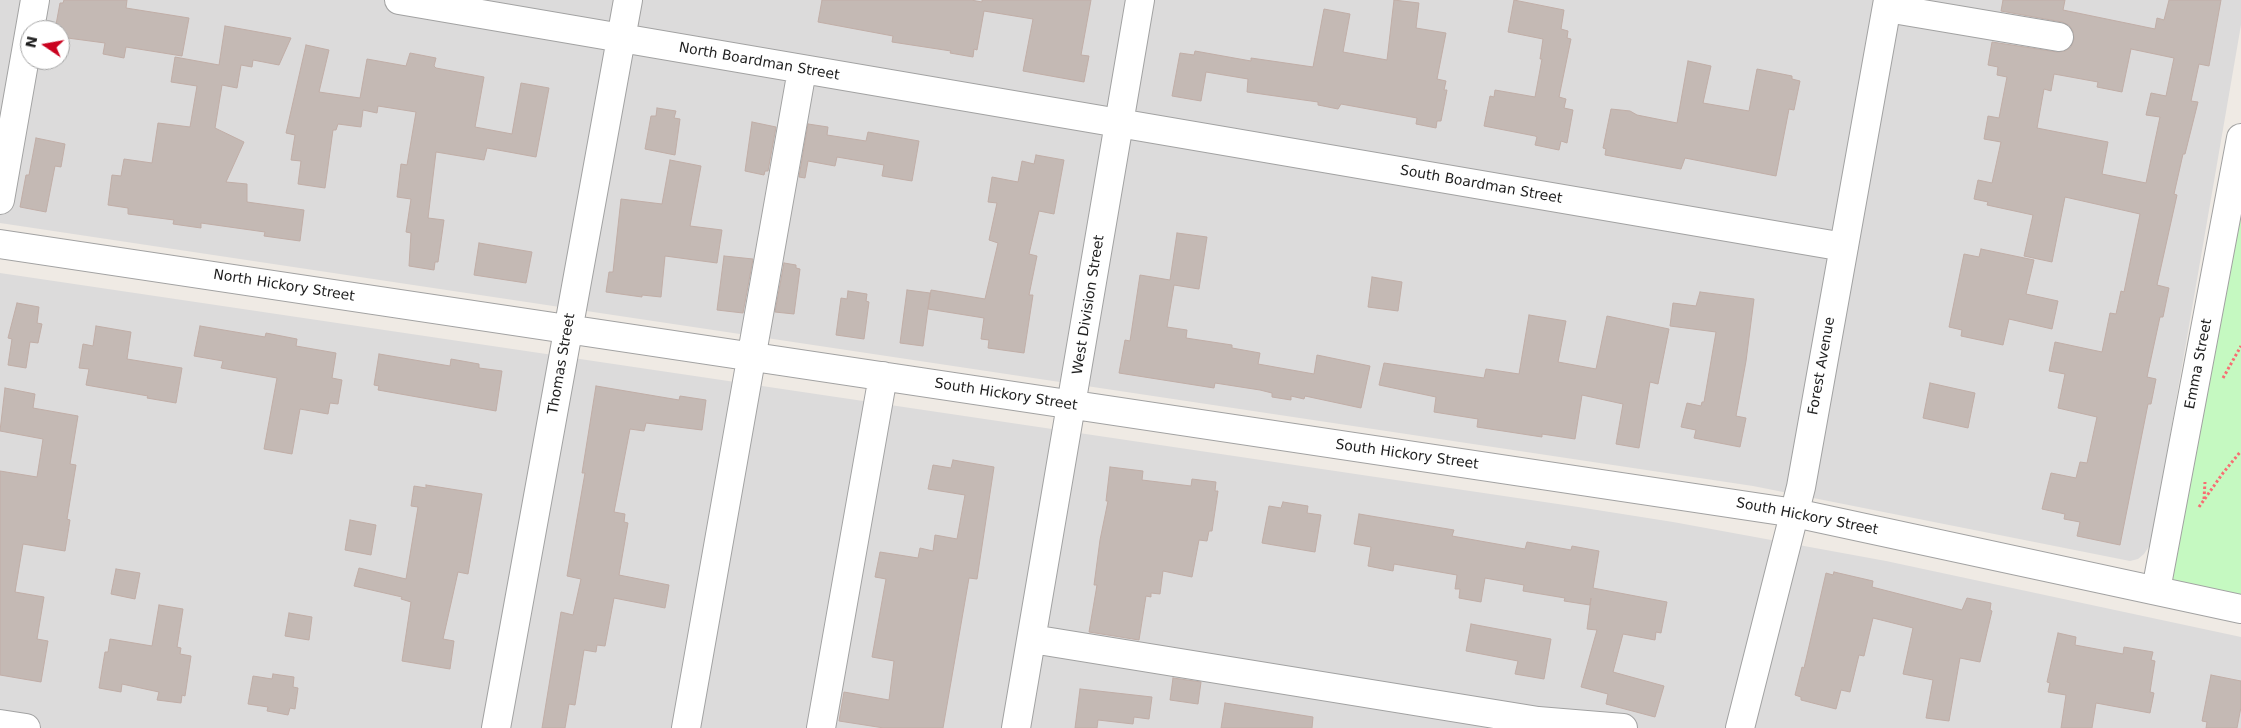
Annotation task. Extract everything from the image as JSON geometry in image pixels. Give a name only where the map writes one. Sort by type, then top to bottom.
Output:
[{"type":"street","points":[[0,200],[11,68],[34,0]]},
{"type":"street","name":"North Boardman Street","points":[[399,0],[1118,124]]},
{"type":"street","name":"Thomas Street","points":[[496,728],[628,0]]},
{"type":"street","name":"West Division Street","points":[[1016,728],[1073,405],[1140,0]]},
{"type":"street","points":[[1888,4],[2059,37]]},
{"type":"street","name":"Forest Avenue","points":[[1740,728],[1795,512],[1888,4]]},
{"type":"street","points":[[686,728],[802,70]]},
{"type":"street","name":"South Boardman Street","points":[[1118,124],[1844,247]]},
{"type":"street","name":"Emma Street","points":[[2156,590],[2241,138]]},
{"type":"street","name":"North Hickory Street","points":[[0,244],[568,329]]},
{"type":"street","name":"South Hickory Street","points":[[568,329],[1795,512],[2241,609]]},
{"type":"street","points":[[821,728],[883,376]]},
{"type":"street","points":[[1032,639],[1538,721],[1622,728]]},
{"type":"street","points":[[0,724],[26,728]]},
{"type":"path","points":[[2197,511],[2222,473],[2241,451]]},
{"type":"shaded area","points":[[0,0],[2241,0],[2241,25],[2153,534],[2150,545],[2144,554],[2138,559],[2130,561],[1753,486],[0,223]]},
{"type":"shaded area","points":[[0,273],[1578,507],[1673,522],[1886,561],[2241,637],[2241,728],[0,728]]},
{"type":"green space","points":[[2241,138],[2241,609],[2156,590]]},
{"type":"building","points":[[64,0],[127,0],[126,8],[189,18],[182,56],[126,47],[124,58],[103,54],[105,43],[70,38],[70,20],[57,20],[60,3],[63,3]]},
{"type":"building","points":[[822,0],[971,0],[982,2],[982,0],[1091,0],[1081,55],[1089,56],[1084,82],[1023,71],[1033,19],[984,11],[977,50],[974,49],[973,57],[950,53],[951,51],[892,42],[893,36],[818,22]]},
{"type":"building","points":[[1394,0],[1419,3],[1416,28],[1446,33],[1437,79],[1446,81],[1444,90],[1447,90],[1441,121],[1437,121],[1436,128],[1416,124],[1417,118],[1341,104],[1338,109],[1318,105],[1318,102],[1247,92],[1248,79],[1206,72],[1201,101],[1172,96],[1180,53],[1194,55],[1195,51],[1251,61],[1251,58],[1313,67],[1324,9],[1350,14],[1343,52],[1387,60]]},
{"type":"building","points":[[1514,0],[1564,10],[1561,29],[1568,31],[1567,38],[1571,39],[1559,97],[1566,99],[1564,108],[1573,110],[1567,143],[1561,141],[1559,150],[1535,145],[1537,137],[1535,136],[1484,126],[1490,96],[1494,97],[1495,90],[1535,97],[1542,59],[1540,59],[1543,39],[1508,32]]},
{"type":"building","points":[[2003,0],[2065,0],[2063,10],[2155,29],[2157,18],[2164,20],[2169,0],[2221,0],[2209,66],[2199,64],[2191,101],[2198,102],[2174,194],[2177,195],[2157,285],[2169,288],[2163,317],[2160,317],[2147,377],[2156,379],[2151,404],[2148,404],[2120,545],[2077,536],[2080,522],[2064,519],[2065,514],[2042,509],[2051,473],[2076,478],[2080,462],[2087,463],[2097,417],[2058,408],[2065,374],[2049,371],[2055,342],[2102,352],[2110,313],[2116,314],[2121,291],[2124,292],[2140,214],[2065,197],[2052,262],[2024,256],[2033,215],[1987,205],[1988,202],[1974,199],[1978,180],[1992,183],[2001,142],[1984,139],[1988,116],[1999,118],[2007,77],[1997,75],[1998,67],[1988,65],[1992,42],[2057,52],[2065,51],[2071,47],[2074,39],[2073,31],[2069,25],[2062,22],[2001,11]],"holes":[[[2131,49],[2174,58],[2166,96],[2151,93],[2146,115],[2160,117],[2146,183],[2102,174],[2108,142],[2037,128],[2044,89],[2051,91],[2054,74],[2098,82],[2097,87],[2122,92]]]},
{"type":"building","points":[[225,26],[291,38],[279,65],[253,60],[252,67],[241,65],[237,88],[222,85],[215,128],[244,142],[226,182],[247,184],[247,202],[304,210],[300,241],[264,236],[265,232],[201,223],[201,228],[173,224],[174,220],[128,214],[128,208],[108,205],[112,175],[121,176],[124,159],[152,163],[158,123],[190,127],[197,86],[171,82],[175,57],[219,65]]},
{"type":"building","points":[[306,45],[329,50],[319,92],[360,98],[367,59],[406,66],[410,53],[436,58],[434,66],[436,68],[484,77],[475,127],[512,134],[521,83],[549,88],[536,157],[487,148],[484,160],[436,152],[428,218],[444,220],[438,262],[435,262],[434,270],[409,266],[411,233],[406,232],[411,199],[397,197],[401,164],[407,165],[416,112],[378,106],[377,113],[363,110],[361,127],[338,124],[336,130],[333,130],[325,188],[298,184],[301,161],[291,160],[295,135],[286,133]]},
{"type":"building","points":[[1688,61],[1711,66],[1703,103],[1749,111],[1757,69],[1792,76],[1792,79],[1800,81],[1794,110],[1789,109],[1776,176],[1685,158],[1681,169],[1605,155],[1606,149],[1603,148],[1611,109],[1630,111],[1637,115],[1677,123]]},
{"type":"building","points":[[657,108],[676,111],[674,118],[680,119],[675,155],[645,149],[651,116],[656,116]]},
{"type":"building","points":[[752,122],[776,127],[768,171],[765,171],[764,175],[745,171]]},
{"type":"building","points":[[808,124],[828,127],[827,135],[866,141],[868,132],[919,141],[912,181],[882,176],[884,165],[837,157],[835,166],[808,161],[805,178],[799,177]]},
{"type":"building","points":[[36,138],[65,144],[61,167],[55,166],[46,212],[20,207],[26,175],[29,175]]},
{"type":"building","points":[[1036,155],[1064,160],[1054,214],[1039,211],[1029,254],[1037,256],[1029,295],[1033,295],[1024,353],[988,348],[989,340],[981,339],[984,318],[928,309],[931,290],[985,299],[998,243],[989,240],[997,203],[988,202],[992,177],[1018,182],[1022,161],[1034,164]]},
{"type":"building","points":[[670,160],[701,166],[690,226],[722,230],[717,263],[665,256],[661,297],[642,295],[642,297],[606,292],[609,272],[613,272],[621,199],[662,204]]},
{"type":"building","points":[[1177,233],[1207,237],[1199,289],[1174,285],[1167,327],[1187,330],[1186,338],[1232,345],[1232,348],[1260,353],[1258,364],[1314,374],[1317,355],[1370,366],[1361,408],[1305,396],[1304,399],[1291,396],[1291,400],[1272,397],[1272,393],[1260,390],[1215,383],[1214,388],[1119,373],[1125,340],[1130,341],[1140,275],[1170,280]]},
{"type":"building","points":[[479,243],[532,252],[526,283],[474,275]]},
{"type":"building","points":[[1981,249],[2034,260],[2026,294],[2058,301],[2052,329],[2009,319],[2003,345],[1961,336],[1962,330],[1949,327],[1964,254],[1979,257]]},
{"type":"building","points":[[724,256],[753,259],[743,313],[717,310]]},
{"type":"building","points":[[784,263],[796,265],[796,268],[800,269],[794,314],[775,312]]},
{"type":"building","points":[[1372,277],[1402,282],[1398,311],[1368,307]]},
{"type":"building","points":[[907,290],[930,293],[923,346],[900,343]]},
{"type":"building","points":[[848,291],[867,294],[866,301],[869,302],[864,339],[836,335],[841,298],[847,299]]},
{"type":"building","points":[[1700,292],[1754,299],[1746,361],[1736,416],[1746,418],[1740,447],[1694,438],[1696,430],[1681,427],[1687,403],[1701,406],[1702,402],[1704,402],[1716,332],[1670,326],[1673,303],[1696,306]]},
{"type":"building","points":[[17,303],[39,307],[37,323],[42,324],[38,343],[30,342],[26,368],[8,365],[12,339],[8,338]]},
{"type":"building","points":[[1529,315],[1566,321],[1558,362],[1596,369],[1607,316],[1669,329],[1658,384],[1650,382],[1639,448],[1616,444],[1623,404],[1582,395],[1575,439],[1542,434],[1542,437],[1477,427],[1478,419],[1434,412],[1436,397],[1379,385],[1384,363],[1484,378],[1486,369],[1519,374]]},
{"type":"building","points":[[96,326],[131,332],[127,359],[182,368],[176,403],[86,385],[89,369],[79,368],[83,344],[93,346]]},
{"type":"building","points":[[200,326],[265,337],[266,333],[297,339],[296,346],[336,353],[332,378],[342,380],[338,404],[330,403],[328,414],[300,409],[292,454],[264,449],[277,378],[221,368],[223,361],[194,356]]},
{"type":"building","points":[[379,354],[450,366],[451,359],[479,364],[479,368],[502,371],[496,411],[378,390],[379,386],[374,385]]},
{"type":"building","points":[[1930,383],[1975,393],[1968,428],[1923,418]]},
{"type":"building","points":[[596,386],[679,400],[680,396],[706,400],[702,430],[646,423],[644,431],[630,429],[614,512],[625,514],[624,522],[628,523],[619,575],[669,585],[665,608],[614,598],[605,646],[597,645],[596,652],[584,650],[575,705],[569,704],[565,728],[542,728],[561,612],[573,615],[581,579],[567,576],[585,473],[582,473]]},
{"type":"building","points":[[5,388],[35,394],[33,408],[78,416],[70,464],[76,465],[67,519],[70,520],[65,551],[23,544],[15,592],[44,597],[37,639],[48,641],[41,682],[0,675],[0,471],[37,477],[43,439],[0,431]]},
{"type":"building","points":[[953,460],[994,467],[977,579],[969,578],[943,728],[884,728],[839,721],[844,692],[889,700],[894,661],[872,657],[886,579],[875,577],[880,552],[918,558],[920,548],[933,551],[935,535],[957,539],[965,495],[928,489],[933,465],[951,468]]},
{"type":"building","points":[[1110,467],[1143,471],[1142,480],[1191,486],[1192,479],[1216,482],[1215,491],[1218,491],[1212,531],[1209,531],[1207,541],[1199,540],[1192,577],[1163,571],[1160,594],[1151,593],[1151,597],[1146,596],[1139,640],[1089,632],[1097,585],[1094,585],[1100,540],[1108,501],[1106,501]]},
{"type":"building","points":[[426,485],[482,494],[468,574],[458,572],[443,639],[454,641],[450,669],[402,661],[411,602],[401,599],[402,597],[354,586],[359,568],[406,579],[418,507],[411,506],[414,486],[426,488]]},
{"type":"building","points":[[1283,502],[1308,506],[1307,513],[1321,515],[1315,552],[1262,543],[1269,506],[1281,508]]},
{"type":"building","points":[[1359,514],[1454,530],[1452,536],[1525,549],[1527,542],[1571,550],[1572,546],[1599,551],[1593,588],[1667,602],[1661,633],[1656,632],[1655,640],[1623,634],[1613,672],[1664,686],[1655,717],[1606,704],[1608,694],[1581,687],[1597,630],[1587,629],[1591,598],[1590,605],[1564,601],[1565,598],[1523,591],[1524,585],[1485,578],[1481,602],[1459,598],[1460,589],[1455,589],[1457,575],[1394,564],[1393,571],[1368,566],[1371,547],[1354,544]]},
{"type":"building","points":[[350,520],[376,525],[371,555],[345,550]]},
{"type":"building","points":[[116,569],[140,573],[135,599],[111,594]]},
{"type":"building","points":[[1834,572],[1873,581],[1872,587],[1962,610],[1967,598],[1991,603],[1990,610],[1992,611],[1980,662],[1960,658],[1949,721],[1926,718],[1933,680],[1903,674],[1913,628],[1873,618],[1864,656],[1859,655],[1850,692],[1841,690],[1836,709],[1801,700],[1801,697],[1795,695],[1802,667],[1804,668],[1826,573],[1833,575]]},
{"type":"building","points":[[159,605],[183,609],[177,647],[181,648],[180,654],[191,656],[185,696],[182,695],[181,703],[157,700],[159,692],[122,684],[121,692],[99,688],[105,652],[108,652],[110,639],[152,646]]},
{"type":"building","points":[[289,613],[312,617],[309,640],[285,636]]},
{"type":"building","points":[[1471,624],[1551,639],[1544,679],[1515,674],[1518,661],[1466,651]]},
{"type":"building","points":[[2058,633],[2076,637],[2075,645],[2123,654],[2124,647],[2153,652],[2151,660],[2155,661],[2150,692],[2154,693],[2150,713],[2096,703],[2092,728],[2061,728],[2066,695],[2048,692],[2050,683],[2047,682]]},
{"type":"building","points":[[273,674],[294,677],[293,687],[298,688],[295,709],[290,708],[288,715],[267,711],[268,707],[248,704],[253,676],[272,679]]},
{"type":"building","points":[[2211,675],[2241,681],[2241,707],[2237,728],[2206,728],[2207,722],[2202,721]]},
{"type":"building","points":[[1173,678],[1201,682],[1198,704],[1170,700]]},
{"type":"building","points":[[1080,689],[1152,697],[1149,719],[1134,717],[1133,724],[1098,720],[1097,728],[1075,728]]},
{"type":"building","points":[[1225,703],[1313,717],[1312,728],[1221,728]]}]
